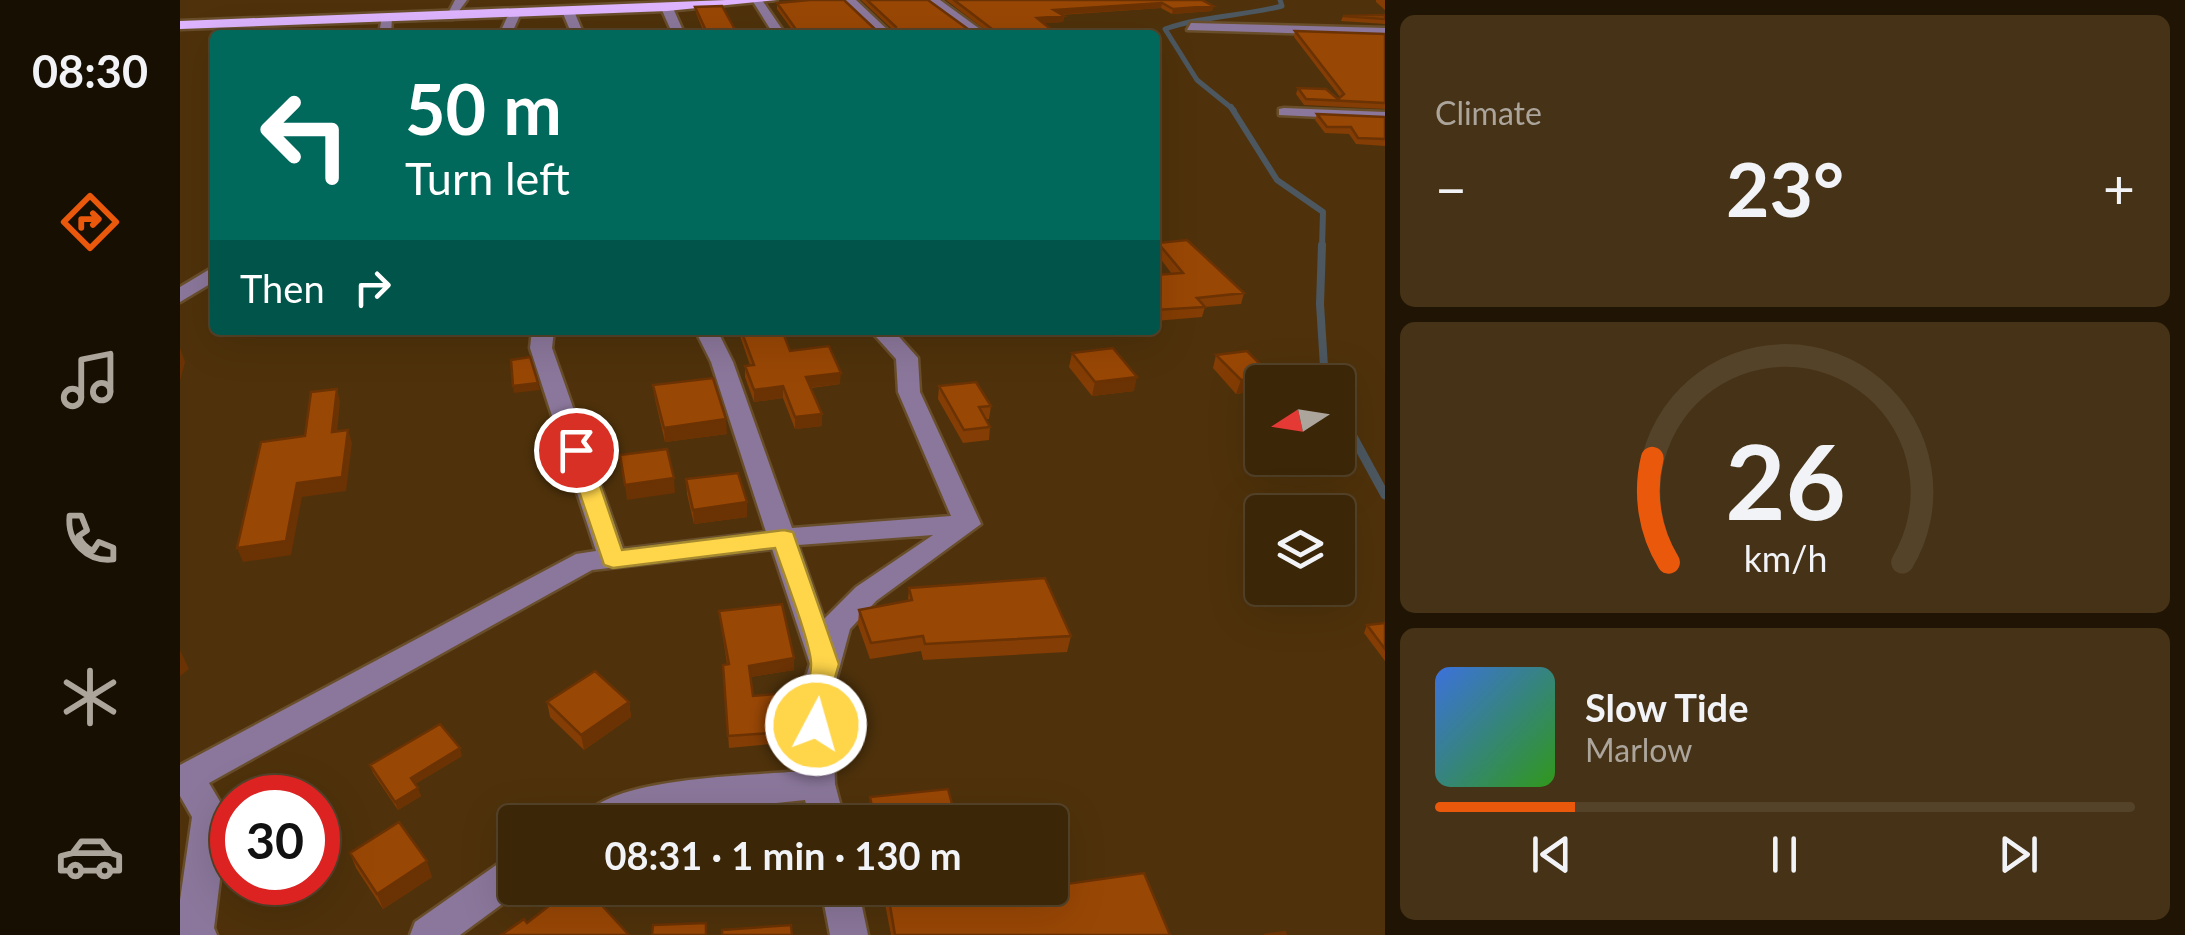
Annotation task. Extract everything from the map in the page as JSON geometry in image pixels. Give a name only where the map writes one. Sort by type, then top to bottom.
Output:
[{"type":"main road","points":[[180,25],[667,8],[770,0]]},
{"type":"street","points":[[450,16],[462,0]]},
{"type":"street","points":[[850,0],[883,30]]},
{"type":"street","points":[[933,0],[975,30]]},
{"type":"street","points":[[758,1],[777,30]]},
{"type":"street","points":[[667,8],[677,30]]},
{"type":"street","points":[[568,11],[576,30]]},
{"type":"street","points":[[507,30],[515,13]]},
{"type":"street","points":[[385,30],[386,18]]},
{"type":"street","points":[[1191,27],[1385,32]]},
{"type":"street","points":[[1284,112],[1385,116]]},
{"type":"street","points":[[180,296],[210,275]]},
{"type":"street","points":[[542,335],[541,348],[613,559]]},
{"type":"street","points":[[708,335],[722,362],[825,664]]},
{"type":"street","points":[[885,335],[907,358],[908,392],[968,524]]},
{"type":"street","points":[[198,935],[195,928],[210,814],[184,780],[586,561],[784,538],[968,524]]},
{"type":"street","points":[[824,805],[818,784],[816,695],[836,625],[866,594],[968,524]]},
{"type":"street","points":[[627,805],[818,784]]},
{"type":"street","points":[[429,935],[498,885]]},
{"type":"street","points":[[843,905],[849,935]]},
{"type":"building","points":[[844,0],[876,30],[796,30],[777,3]]},
{"type":"building","points":[[867,0],[928,0],[969,30],[894,30],[896,27]]},
{"type":"building","points":[[954,0],[1202,0],[1213,6],[1173,9],[1162,3],[1054,10],[1064,16],[1037,18],[1052,30],[991,30]]},
{"type":"building","points":[[722,6],[735,30],[706,30],[695,7]]},
{"type":"building","points":[[1385,15],[1385,19],[1343,16]]},
{"type":"building","points":[[1295,31],[1385,34],[1385,103],[1306,99],[1298,88],[1326,89],[1338,99],[1344,94]]},
{"type":"building","points":[[1317,114],[1385,117],[1385,139],[1358,138],[1351,127],[1327,127]]},
{"type":"building","points":[[1187,240],[1244,293],[1197,298],[1205,307],[1160,310],[1160,275],[1183,273],[1160,243]]},
{"type":"building","points":[[743,335],[784,335],[790,351],[829,346],[841,373],[806,377],[822,414],[795,417],[783,386],[754,390],[745,366],[754,365]]},
{"type":"building","points":[[1113,348],[1137,377],[1095,382],[1072,353]]},
{"type":"building","points":[[1247,351],[1261,365],[1245,365],[1245,379],[1241,380],[1216,355]]},
{"type":"building","points":[[530,357],[538,383],[513,386],[511,360]]},
{"type":"building","points":[[713,378],[726,419],[664,428],[653,385]]},
{"type":"building","points":[[976,382],[991,406],[979,407],[990,427],[964,430],[939,386]]},
{"type":"building","points":[[337,389],[332,432],[348,430],[342,477],[297,483],[286,541],[237,548],[261,442],[305,436],[311,392]]},
{"type":"building","points":[[667,449],[674,478],[625,485],[620,455]]},
{"type":"building","points":[[738,473],[747,502],[693,510],[686,479]]},
{"type":"building","points":[[1045,578],[1071,636],[925,644],[923,636],[871,643],[859,610],[912,600],[909,588]]},
{"type":"building","points":[[782,604],[794,658],[749,666],[753,696],[796,692],[797,725],[770,728],[771,733],[728,736],[723,665],[729,664],[719,611]]},
{"type":"building","points":[[1385,623],[1385,649],[1367,625]]},
{"type":"building","points":[[595,671],[629,702],[581,735],[547,702]]},
{"type":"building","points":[[440,724],[460,748],[411,778],[418,788],[395,802],[370,765]]},
{"type":"building","points":[[948,789],[952,805],[872,805],[870,797]]},
{"type":"building","points":[[399,822],[427,861],[377,894],[350,853]]},
{"type":"building","points":[[1144,873],[1170,935],[895,935],[890,905],[1068,905],[1068,884]]},
{"type":"building","points":[[550,905],[602,905],[629,935],[501,935],[524,919],[527,923]]},
{"type":"building","points":[[706,923],[706,935],[652,935],[653,925]]},
{"type":"building","points":[[791,925],[792,935],[722,935],[722,930]]},
{"type":"waterway","points":[[1232,108],[1197,80],[1165,29],[1282,6],[1280,0]]},
{"type":"waterway","points":[[1232,108],[1277,180],[1323,212],[1322,248]]},
{"type":"waterway","points":[[1322,245],[1324,365]]},
{"type":"waterway","points":[[1355,440],[1385,495]]},
{"type":"route","points":[[576,450],[613,559],[664,556],[784,538],[825,664],[816,695],[816,725]]}]
